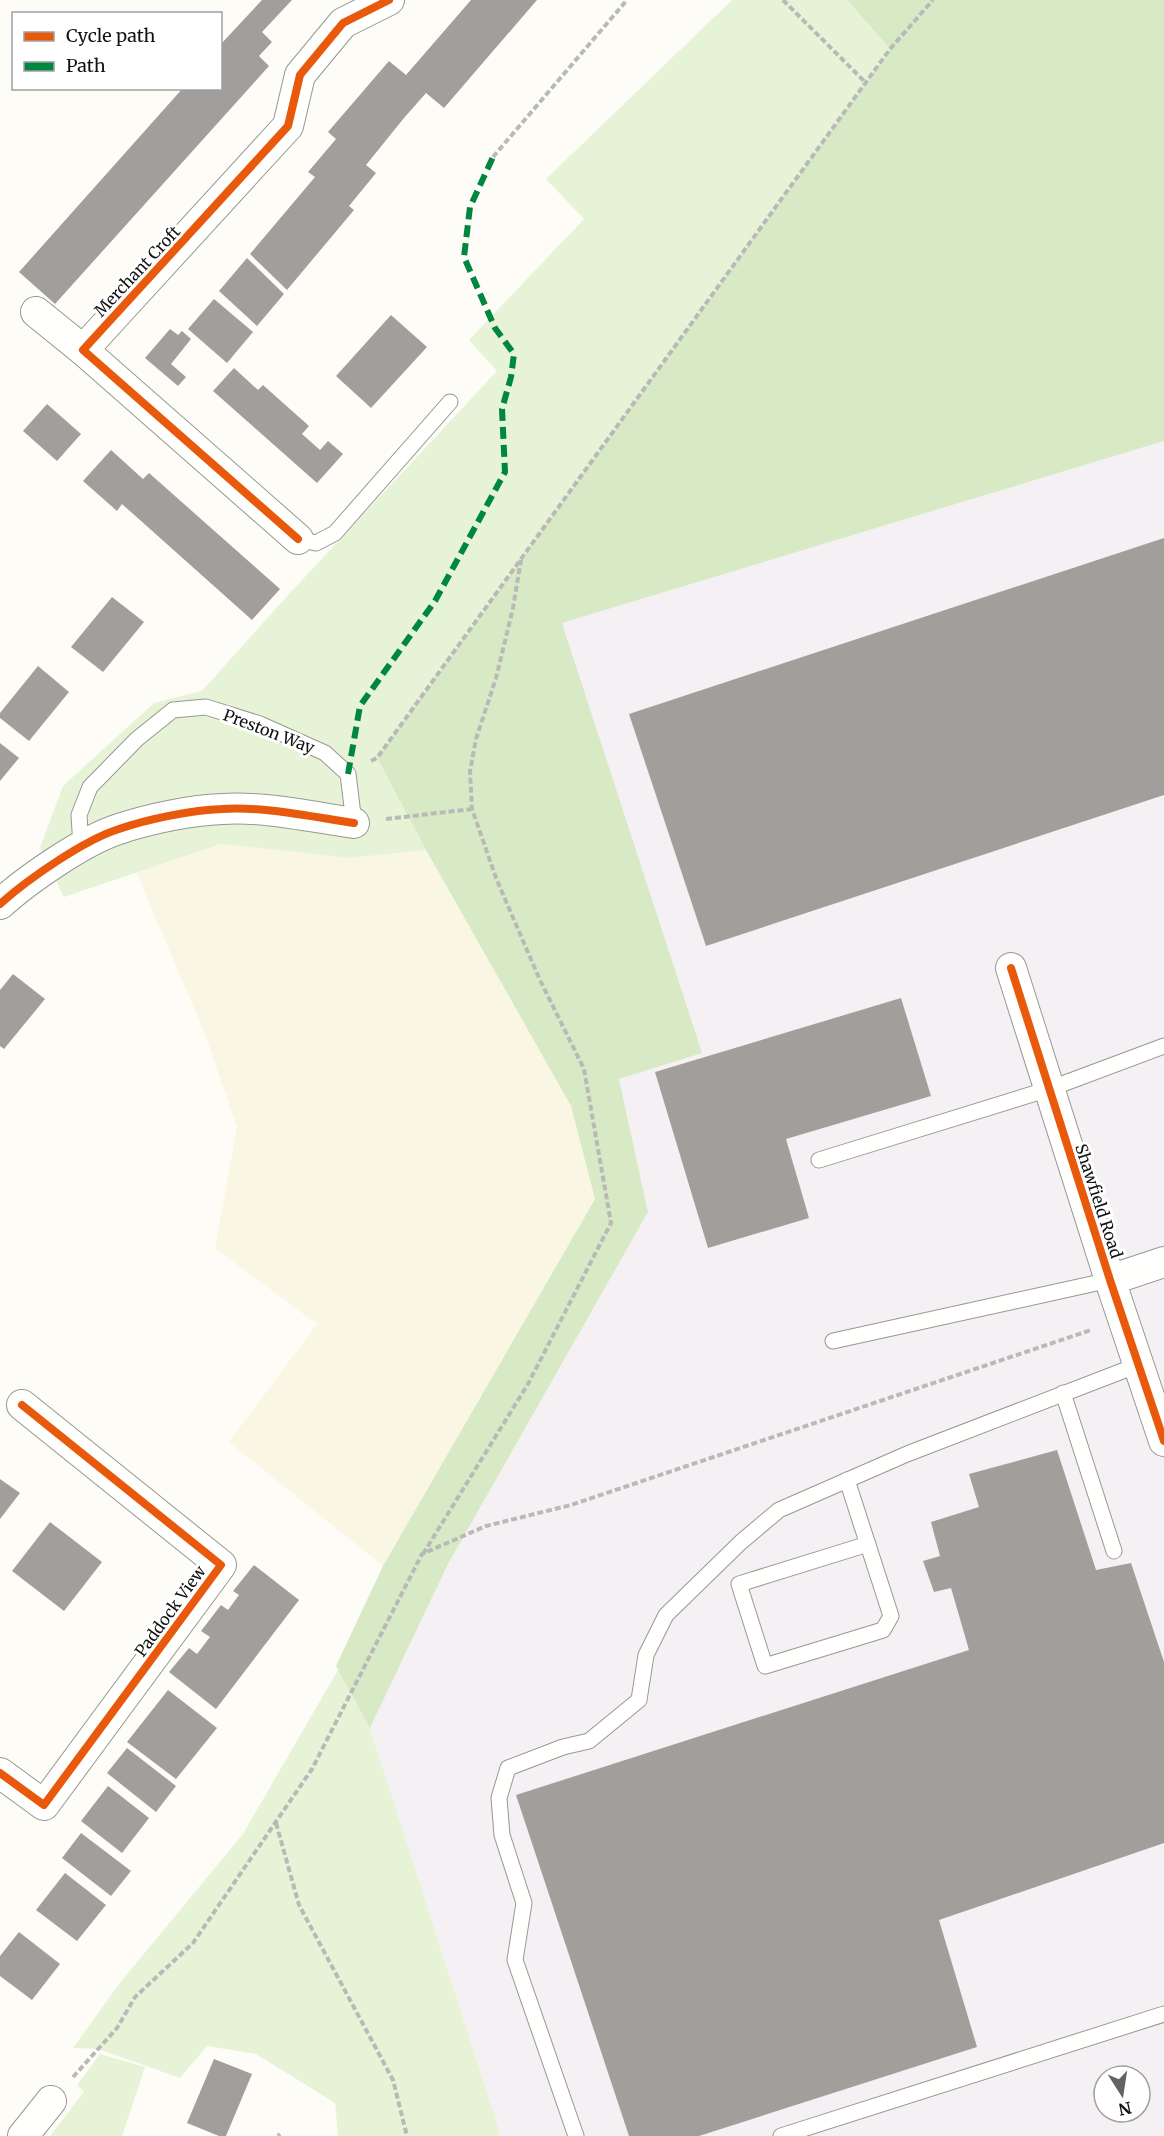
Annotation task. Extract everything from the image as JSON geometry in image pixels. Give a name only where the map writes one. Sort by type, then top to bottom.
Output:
[{"type":"street","name":"Merchant Croft","points":[[83,350],[288,126],[300,75],[343,23],[389,0]]},
{"type":"street","points":[[36,312],[83,350],[298,539]]},
{"type":"street","points":[[0,904],[17,888],[81,847],[118,829],[223,809],[285,813],[354,823]]},
{"type":"street","name":"Shawfield Road","points":[[1011,968],[1110,1280],[1164,1441]]},
{"type":"street","name":"Shawfield Road","points":[[1110,1280],[1164,1262]]},
{"type":"street","name":"Paddock View","points":[[0,1773],[44,1805],[221,1565],[22,1405]]},
{"type":"street","points":[[24,2136],[51,2101]]},
{"type":"lane","points":[[298,539],[316,543],[335,533],[450,402]]},
{"type":"lane","name":"Preston Way","points":[[81,847],[79,815],[90,787],[137,739],[172,710],[206,707],[260,724],[325,753],[348,774]]},
{"type":"lane","points":[[348,774],[354,823]]},
{"type":"lane","points":[[819,1160],[1049,1089],[1164,1046]]},
{"type":"lane","points":[[832,1341],[1110,1280]]},
{"type":"lane","points":[[576,2136],[515,1960],[524,1904],[502,1835],[499,1798],[508,1768],[562,1747],[589,1741],[639,1700],[646,1654],[666,1615],[741,1542],[779,1510],[907,1454],[1138,1365]]},
{"type":"lane","points":[[1063,1393],[1114,1551]]},
{"type":"lane","points":[[847,1480],[868,1544],[891,1616],[883,1630],[765,1666],[739,1584],[868,1544]]},
{"type":"lane","points":[[781,2136],[1164,2014]]},
{"type":"path","points":[[493,157],[627,0]]},
{"type":"path","points":[[783,0],[866,82]]},
{"type":"path","points":[[348,774],[377,758],[890,49],[933,0]]},
{"type":"path","points":[[51,2101],[117,2028],[135,1997],[193,1943],[312,1769],[422,1554],[528,1384],[611,1222],[584,1069],[539,978],[495,878],[472,809],[470,771],[476,740],[496,678],[513,608],[521,560]]},
{"type":"path","points":[[354,823],[472,809]]},
{"type":"path","points":[[422,1554],[486,1526],[571,1506],[1123,1319]]},
{"type":"path","points":[[276,1823],[299,1905],[393,2080],[406,2136]]},
{"type":"shaded area","points":[[1164,441],[1164,2136],[501,2136],[370,1728],[448,1564],[648,1212],[619,1079],[701,1052],[562,623]]},
{"type":"shaded area","points":[[221,844],[350,858],[426,850],[571,1106],[595,1199],[383,1566],[229,1442],[317,1324],[215,1248],[237,1127],[205,1034],[136,872]]},
{"type":"green space","points":[[732,0],[847,0],[890,49],[377,758],[426,850],[350,858],[221,844],[64,897],[40,848],[63,786],[154,703],[202,691],[497,371],[469,340],[584,219],[546,179]]},
{"type":"green space","points":[[847,0],[1164,0],[1164,441],[562,623],[702,1053],[619,1079],[648,1212],[448,1564],[370,1728],[336,1666],[383,1566],[595,1199],[571,1106],[426,850],[377,758],[890,49]]},
{"type":"green space","points":[[342,1663],[370,1728],[501,2136],[338,2136],[335,2103],[256,2054],[207,2046],[180,2078],[98,2049],[73,2048],[119,1984],[243,1834]]},
{"type":"green space","points":[[100,2054],[145,2067],[122,2136],[50,2136],[84,2092],[77,2085]]},
{"type":"building","points":[[262,0],[292,0],[262,32],[272,42],[259,56],[269,66],[55,304],[19,272],[181,90],[222,90],[222,43]]},
{"type":"building","points":[[471,0],[537,0],[444,108],[426,93],[404,118],[366,165],[376,173],[349,206],[354,210],[287,290],[250,254],[315,177],[308,172],[336,139],[328,132],[389,61],[406,75]]},
{"type":"building","points":[[247,258],[284,294],[257,326],[219,291]]},
{"type":"building","points":[[214,299],[253,332],[227,363],[188,329]]},
{"type":"building","points":[[391,315],[427,347],[371,408],[336,376]]},
{"type":"building","points":[[170,329],[178,335],[182,331],[191,339],[171,364],[186,377],[178,386],[145,358]]},
{"type":"building","points":[[234,368],[258,390],[263,385],[309,426],[302,434],[320,450],[328,441],[343,454],[317,483],[213,391]]},
{"type":"building","points":[[47,404],[81,434],[57,461],[23,431]]},
{"type":"building","points":[[111,450],[143,479],[149,473],[280,589],[252,620],[122,504],[117,511],[83,481]]},
{"type":"building","points":[[1164,538],[1164,795],[706,946],[629,714]]},
{"type":"building","points":[[112,597],[144,622],[103,672],[71,647]]},
{"type":"building","points":[[38,666],[69,692],[29,741],[0,718],[0,713]]},
{"type":"building","points":[[0,743],[19,758],[0,781]]},
{"type":"building","points":[[13,974],[45,999],[4,1049],[0,1046],[0,990]]},
{"type":"building","points":[[901,998],[931,1096],[786,1139],[809,1218],[708,1248],[655,1072]]},
{"type":"building","points":[[1057,1450],[1096,1570],[1131,1563],[1164,1662],[1164,1843],[939,1920],[977,2047],[699,2136],[629,2136],[516,1795],[969,1650],[951,1588],[934,1592],[923,1561],[940,1556],[931,1522],[979,1507],[969,1474]]},
{"type":"building","points":[[0,1479],[20,1493],[0,1519]]},
{"type":"building","points":[[50,1522],[102,1562],[64,1611],[12,1571]]},
{"type":"building","points":[[254,1565],[299,1600],[216,1709],[169,1672],[189,1648],[197,1654],[210,1637],[201,1631],[221,1605],[228,1610],[239,1595],[233,1591]]},
{"type":"building","points":[[168,1690],[217,1728],[176,1779],[127,1742]]},
{"type":"building","points":[[127,1748],[176,1786],[156,1812],[107,1773]]},
{"type":"building","points":[[108,1786],[149,1818],[122,1853],[81,1821]]},
{"type":"building","points":[[81,1833],[131,1871],[111,1896],[62,1858]]},
{"type":"building","points":[[65,1873],[106,1905],[77,1941],[36,1910]]},
{"type":"building","points":[[19,1932],[60,1964],[32,2000],[0,1976],[0,1956]]},
{"type":"building","points":[[214,2059],[252,2074],[226,2136],[219,2136],[187,2123]]},
{"type":"marked path","points":[[348,774],[360,706],[435,601],[505,472],[502,409],[511,377],[514,354],[495,328],[464,257],[470,207],[493,157]]},
{"type":"cycle path","points":[[298,539],[83,350],[288,126],[300,75],[343,23],[389,0]]},
{"type":"cycle path","points":[[0,904],[25,883],[73,851],[105,834],[156,819],[197,811],[238,808],[354,823]]},
{"type":"cycle path","points":[[1011,968],[1110,1280],[1164,1441]]},
{"type":"cycle path","points":[[0,1773],[44,1805],[221,1565],[22,1405]]}]
